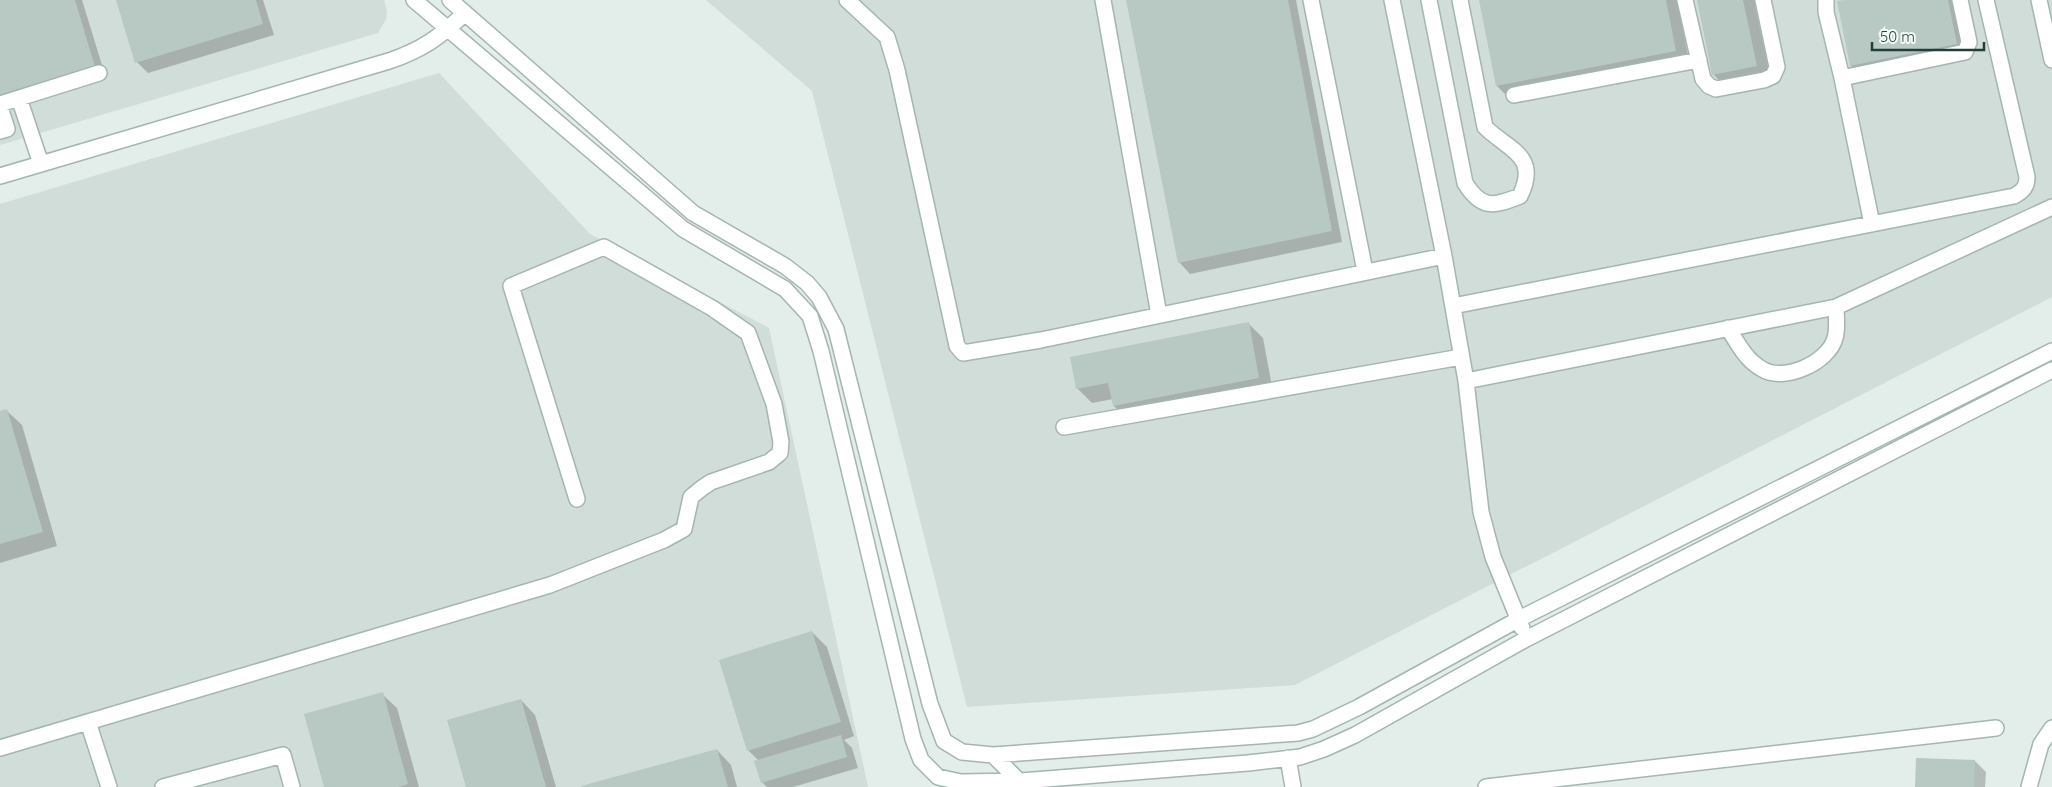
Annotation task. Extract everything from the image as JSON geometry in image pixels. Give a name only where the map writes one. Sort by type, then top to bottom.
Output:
[{"type":"street","points":[[414,0],[683,230],[785,289],[810,316],[821,351],[912,739],[921,760],[938,777],[989,785],[1023,784],[1288,758],[1324,749],[1355,735],[1526,639],[1921,439],[2052,370]]},
{"type":"street","points":[[450,0],[693,213],[785,266],[819,297],[836,329],[930,704],[944,741],[962,752],[988,755],[1298,733],[1313,729],[1359,707],[1519,620],[2052,351]]},
{"type":"street","points":[[847,0],[887,37],[897,70],[957,346],[964,353],[1041,340],[1444,256]]},
{"type":"street","points":[[1103,0],[1159,315]]},
{"type":"street","points":[[1311,0],[1365,271]]},
{"type":"street","points":[[1392,0],[1453,306],[1466,380],[1482,512],[1492,557],[1526,639]]},
{"type":"street","points":[[1429,0],[1465,182],[1474,197],[1486,204],[1502,203],[1520,196],[1527,182],[1524,163],[1515,148],[1496,138],[1485,127],[1460,0]]},
{"type":"street","points":[[1685,0],[1703,79],[1709,86],[1716,89],[1764,80],[1773,76],[1777,67],[1763,0]]},
{"type":"street","points":[[1826,0],[1826,12],[1842,78],[1872,224]]},
{"type":"street","points":[[1842,78],[1965,52],[1969,42],[1960,0]]},
{"type":"street","points":[[1453,306],[2014,196],[2022,192],[2027,184],[2027,177],[1986,0]]},
{"type":"street","points":[[2039,0],[2052,60]]},
{"type":"street","points":[[0,176],[390,61],[416,51],[447,30],[465,13]]},
{"type":"street","points":[[1514,95],[1699,60]]},
{"type":"street","points":[[0,131],[7,129],[0,105],[99,73]]},
{"type":"street","points":[[19,98],[41,164]]},
{"type":"street","points":[[1466,380],[1836,307],[2052,207]]},
{"type":"street","points":[[0,748],[550,585],[664,540],[684,529],[691,497],[711,482],[769,462],[780,453],[781,442],[774,404],[748,332],[712,308],[604,247],[510,286],[577,499]]},
{"type":"street","points":[[1728,328],[1748,358],[1764,371],[1778,374],[1806,368],[1824,357],[1835,338],[1836,307]]},
{"type":"street","points":[[1064,427],[1461,357]]},
{"type":"street","points":[[1915,421],[1921,439]]},
{"type":"street","points":[[88,722],[109,787]]},
{"type":"street","points":[[1486,787],[1996,728]]},
{"type":"street","points":[[2028,787],[2041,744],[2052,728]]},
{"type":"street","points":[[163,787],[282,755],[292,787]]},
{"type":"street","points":[[988,755],[989,785]]},
{"type":"street","points":[[988,755],[1023,784]]},
{"type":"street","points":[[1288,758],[1293,787]]},
{"type":"shaded area","points":[[0,0],[384,0],[387,11],[386,19],[378,33],[0,145]]},
{"type":"shaded area","points":[[706,0],[2052,0],[2052,297],[1295,685],[967,707],[812,91]]},
{"type":"shaded area","points":[[439,73],[590,234],[769,328],[868,787],[0,787],[0,204]]},
{"type":"building","points":[[0,0],[75,0],[95,67],[0,96]]},
{"type":"building","points":[[116,0],[256,0],[263,24],[135,63]]},
{"type":"building","points":[[1126,0],[1288,0],[1332,231],[1178,263]]},
{"type":"building","points":[[1479,0],[1666,0],[1676,51],[1496,86]]},
{"type":"building","points":[[1697,0],[1743,0],[1757,66],[1712,75]]},
{"type":"building","points":[[1948,0],[1957,44],[1850,66],[1837,1]]},
{"type":"building","points":[[1249,322],[1259,378],[1113,406],[1108,383],[1076,389],[1070,357]]},
{"type":"building","points":[[7,409],[43,532],[0,544],[0,411]]},
{"type":"building","points":[[812,631],[841,722],[747,751],[719,660]]},
{"type":"building","points":[[383,692],[408,784],[399,787],[324,787],[304,714]]},
{"type":"building","points":[[521,699],[546,787],[466,787],[447,720]]},
{"type":"building","points":[[841,735],[847,757],[761,783],[754,761]]},
{"type":"building","points":[[717,749],[728,787],[581,786]]},
{"type":"building","points":[[1916,758],[1975,760],[1974,787],[1915,787]]}]
